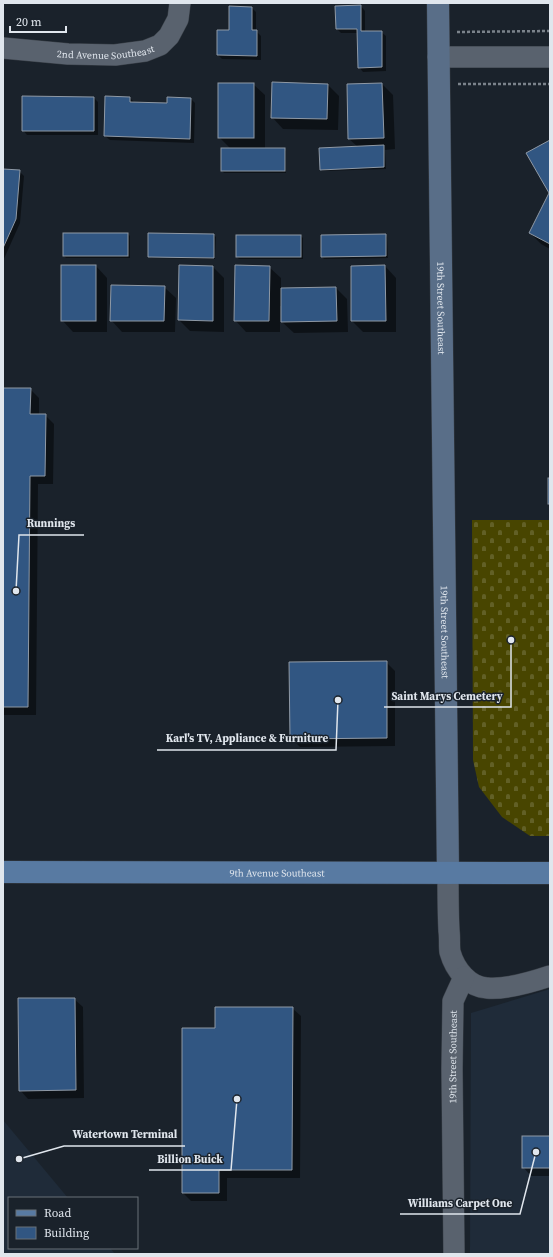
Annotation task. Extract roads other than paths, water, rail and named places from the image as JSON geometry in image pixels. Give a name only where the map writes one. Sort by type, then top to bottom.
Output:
[{"type":"main road","name":"19th Street Southeast","points":[[438,3],[448,873]]},
{"type":"main road","name":"9th Avenue Southeast","points":[[3,872],[550,873]]},
{"type":"street","name":"2nd Avenue Southeast","points":[[3,48],[68,54],[115,55],[145,51],[160,45],[169,36],[178,19],[180,3]]},
{"type":"street","points":[[438,57],[550,57]]},
{"type":"street","name":"19th Street Southeast","points":[[448,873],[450,952],[458,969],[464,977],[453,1001],[452,1069],[454,1254]]},
{"type":"street","points":[[464,977],[473,985],[486,988],[496,988],[521,984],[550,976]]},
{"type":"place","name":"Runnings","points":[[16,591]]},
{"type":"place","name":"Saint Marys Cemetery","points":[[511,640]]},
{"type":"place","name":"Karl's TV, Appliance & Furniture","points":[[338,700]]},
{"type":"place","name":"Billion Buick","points":[[237,1099]]},
{"type":"place","name":"Williams Carpet One","points":[[536,1152]]},
{"type":"place","name":"Watertown Terminal","points":[[19,1159]]}]
